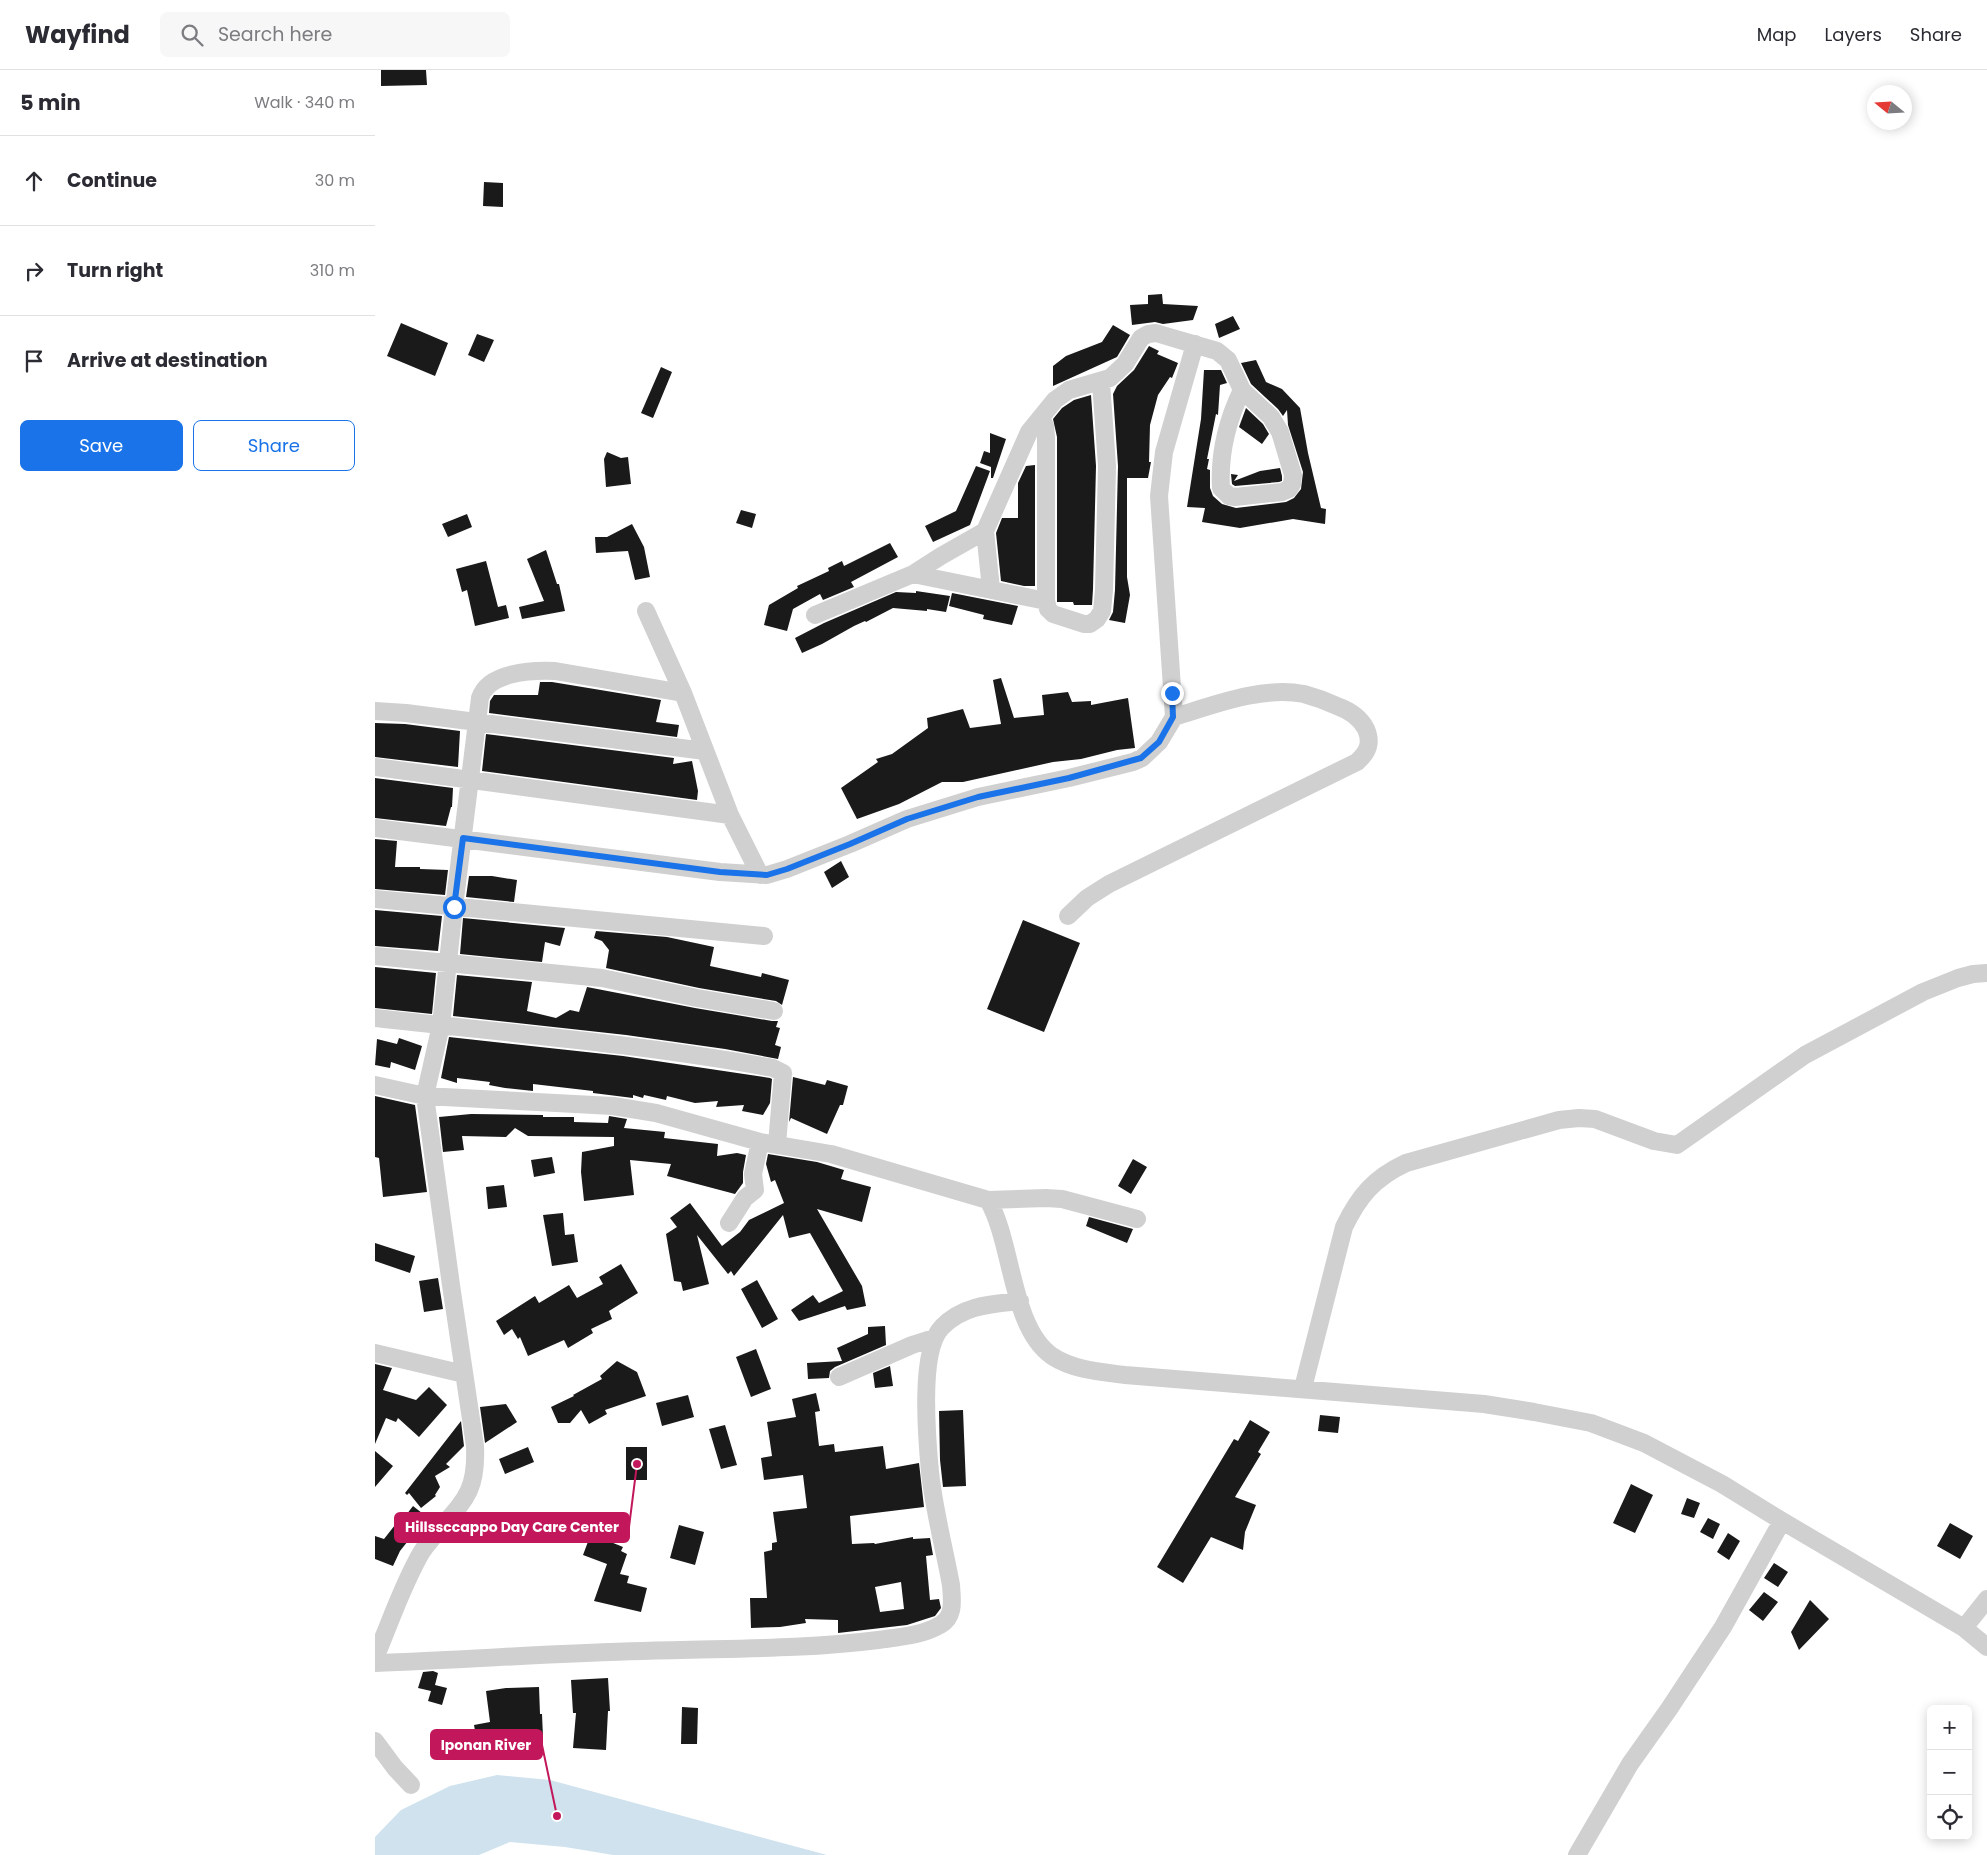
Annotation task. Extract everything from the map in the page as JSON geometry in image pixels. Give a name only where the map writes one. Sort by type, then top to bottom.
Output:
[{"type":"street","points":[[991,589],[985,531],[1029,432],[1061,394],[1069,390],[1101,382],[1117,373],[1141,338],[1148,334],[1156,333],[1217,351],[1228,360],[1242,390],[1271,417],[1280,432],[1293,476],[1289,489],[1282,492],[1235,497],[1229,496],[1221,488],[1223,443],[1227,424],[1242,390]]},
{"type":"street","points":[[375,828],[720,872],[760,875],[787,869],[907,819],[978,797],[1069,778],[1133,762],[1141,758],[1159,742],[1173,717],[1159,496],[1164,452],[1195,344]]},
{"type":"street","points":[[1041,418],[1045,426],[1046,437],[1045,601],[1048,609],[1053,614],[1084,624],[1091,624],[1102,611],[1104,590],[1107,466],[1101,382]]},
{"type":"street","points":[[815,615],[913,574],[985,531]]},
{"type":"street","points":[[913,574],[1045,601]]},
{"type":"street","points":[[646,611],[683,693],[730,815],[760,875]]},
{"type":"street","points":[[375,1658],[408,1577],[422,1551],[463,1503],[474,1477],[475,1446],[425,1096],[441,1025],[479,698],[487,685],[498,679],[526,671],[555,671],[683,693]]},
{"type":"street","points":[[1068,916],[1087,898],[1109,884],[1357,762],[1364,756],[1369,743],[1369,736],[1357,718],[1344,709],[1303,694],[1286,692],[1259,695],[1233,700],[1173,717]]},
{"type":"street","points":[[375,711],[406,712],[705,751]]},
{"type":"street","points":[[375,766],[730,815]]},
{"type":"street","points":[[375,899],[764,936]]},
{"type":"street","points":[[375,956],[602,978],[697,998],[774,1011]]},
{"type":"street","points":[[1303,1388],[1344,1227],[1354,1206],[1368,1187],[1390,1170],[1415,1160],[1559,1120],[1595,1119],[1654,1141],[1677,1144],[1805,1055],[1923,992],[1959,978],[1987,973]]},
{"type":"street","points":[[375,1018],[661,1051],[773,1068],[783,1072],[769,1143],[753,1174],[755,1190],[745,1198],[729,1223]]},
{"type":"street","points":[[375,1085],[425,1096],[613,1106],[656,1112],[769,1143],[831,1154],[988,1200],[1061,1199],[1137,1219]]},
{"type":"street","points":[[988,1200],[999,1225],[1030,1330],[1040,1347],[1053,1357],[1072,1366],[1097,1372],[1125,1375],[1484,1404],[1591,1424],[1644,1443],[1722,1484],[1782,1522],[1964,1628],[1987,1647]]},
{"type":"street","points":[[375,1662],[822,1645],[914,1635],[939,1626],[946,1622],[952,1602],[951,1585],[930,1473],[928,1444],[926,1385],[934,1338],[941,1327],[965,1310],[986,1305],[1020,1301]]},
{"type":"street","points":[[839,1376],[912,1345],[934,1338]]},
{"type":"street","points":[[375,1353],[464,1374]]},
{"type":"street","points":[[1577,1855],[1630,1764],[1718,1634],[1782,1522]]},
{"type":"street","points":[[1964,1628],[1987,1598]]},
{"type":"street","points":[[375,1741],[395,1768],[411,1785]]},
{"type":"water","points":[[497,1775],[550,1780],[827,1855],[613,1855],[565,1847],[510,1842],[479,1855],[375,1855],[375,1837],[401,1810],[450,1786]]},
{"type":"building","points":[[381,70],[426,70],[427,85],[381,86]]},
{"type":"building","points":[[484,182],[503,183],[503,207],[483,206]]},
{"type":"building","points":[[1162,294],[1163,304],[1198,306],[1193,320],[1163,324],[1155,322],[1132,325],[1130,305],[1148,304],[1148,295]]},
{"type":"building","points":[[1233,316],[1240,329],[1219,338],[1215,324]]},
{"type":"building","points":[[401,323],[448,343],[435,376],[387,356]]},
{"type":"building","points":[[1113,325],[1130,335],[1117,357],[1053,386],[1053,366],[1066,356],[1102,342]]},
{"type":"building","points":[[477,334],[494,340],[484,362],[468,355]]},
{"type":"building","points":[[1149,346],[1159,351],[1157,354],[1178,363],[1172,378],[1170,377],[1158,395],[1150,425],[1149,462],[1151,462],[1148,478],[1127,478],[1127,577],[1130,595],[1125,623],[1109,620],[1113,612],[1115,590],[1118,466],[1113,394],[1117,386],[1134,370]]},
{"type":"building","points":[[1256,360],[1266,382],[1282,389],[1300,408],[1321,508],[1326,509],[1325,524],[1293,519],[1240,528],[1202,522],[1205,508],[1187,507],[1201,419],[1204,370],[1221,370],[1227,383],[1220,385],[1218,415],[1216,414],[1207,459],[1209,459],[1207,469],[1210,470],[1210,488],[1213,496],[1222,504],[1236,508],[1286,502],[1294,498],[1301,489],[1303,472],[1288,425],[1287,410],[1283,416],[1251,384],[1241,363]]},
{"type":"building","points":[[661,367],[672,372],[653,418],[641,413]]},
{"type":"building","points":[[1091,395],[1096,466],[1092,605],[1074,605],[1073,602],[1057,602],[1057,437],[1053,419],[1062,408],[1074,400]]},
{"type":"building","points":[[1246,408],[1263,424],[1269,434],[1262,444],[1239,427]]},
{"type":"building","points":[[990,433],[1006,439],[993,478],[991,478],[991,467],[980,463],[984,451],[990,453]]},
{"type":"building","points":[[607,452],[621,458],[628,457],[631,484],[606,487],[604,459]]},
{"type":"building","points":[[1035,465],[1035,586],[1024,586],[1001,581],[996,533],[1002,518],[1018,518],[1018,483],[1026,466]]},
{"type":"building","points":[[976,466],[990,471],[970,525],[933,542],[925,526],[956,511]]},
{"type":"building","points":[[1280,468],[1282,481],[1279,482],[1235,486],[1232,484],[1231,474],[1238,475],[1234,481],[1260,471]]},
{"type":"building","points":[[741,510],[756,514],[752,528],[736,523]]},
{"type":"building","points":[[467,514],[472,527],[448,537],[442,524]]},
{"type":"building","points":[[632,524],[644,547],[650,577],[635,580],[628,551],[596,553],[595,537],[607,537]]},
{"type":"building","points":[[890,543],[898,557],[851,582],[854,587],[823,600],[820,594],[793,609],[787,631],[764,625],[769,605],[798,588],[797,586],[829,571],[828,568],[842,561],[844,566]]},
{"type":"building","points":[[546,550],[557,584],[559,584],[565,611],[522,619],[519,607],[544,601],[527,559]]},
{"type":"building","points":[[486,561],[498,607],[506,605],[509,618],[475,626],[467,590],[462,592],[456,569]]},
{"type":"building","points":[[916,591],[950,596],[946,612],[927,609],[927,611],[893,608],[802,653],[795,638],[824,623],[896,592],[916,593]]},
{"type":"building","points":[[952,593],[1018,606],[1012,625],[983,619],[984,615],[949,606]]},
{"type":"building","points":[[1001,678],[1014,718],[1044,715],[1042,695],[1068,692],[1072,702],[1091,701],[1091,705],[1128,698],[1135,748],[1117,750],[1081,759],[1053,762],[963,782],[942,782],[899,804],[857,819],[841,788],[878,762],[876,759],[892,754],[928,728],[927,718],[963,709],[970,728],[1001,724],[993,680]]},
{"type":"building","points":[[540,682],[552,682],[661,700],[656,722],[679,725],[677,737],[489,713],[490,701],[494,695],[538,695]]},
{"type":"building","points":[[375,723],[405,724],[460,731],[458,767],[375,757]]},
{"type":"building","points":[[486,734],[674,758],[673,764],[692,761],[698,791],[697,800],[482,771]]},
{"type":"building","points":[[375,778],[453,788],[452,807],[446,826],[375,818]]},
{"type":"building","points":[[375,839],[397,841],[395,867],[448,870],[445,895],[375,889]]},
{"type":"building","points":[[841,861],[849,877],[832,888],[824,872]]},
{"type":"building","points":[[469,876],[492,876],[517,880],[514,902],[466,897]]},
{"type":"building","points":[[375,910],[442,916],[438,951],[375,946]]},
{"type":"building","points":[[463,918],[565,928],[560,946],[545,942],[542,962],[460,954]]},
{"type":"building","points":[[1023,920],[1080,943],[1044,1032],[987,1009]]},
{"type":"building","points":[[596,931],[667,937],[714,947],[710,966],[761,977],[762,973],[789,980],[782,1005],[776,1001],[699,988],[606,968],[609,950],[602,941],[594,938]]},
{"type":"building","points":[[375,967],[436,973],[432,1014],[375,1008]]},
{"type":"building","points":[[457,975],[532,982],[527,1011],[556,1018],[570,1010],[579,1012],[587,987],[695,1008],[778,1021],[776,1027],[780,1028],[775,1045],[781,1047],[778,1059],[725,1049],[626,1035],[453,1016]]},
{"type":"building","points":[[449,1037],[623,1056],[770,1078],[772,1079],[770,1103],[763,1115],[742,1111],[744,1105],[716,1107],[718,1101],[695,1103],[667,1096],[666,1100],[644,1095],[643,1098],[633,1095],[633,1098],[533,1084],[533,1091],[505,1088],[489,1085],[490,1082],[457,1078],[457,1083],[441,1078]]},
{"type":"building","points":[[399,1038],[422,1046],[415,1070],[391,1062],[390,1068],[375,1065],[377,1039],[397,1044]]},
{"type":"building","points":[[793,1077],[825,1085],[827,1080],[848,1086],[843,1105],[840,1105],[827,1134],[791,1118],[789,1122]]},
{"type":"building","points":[[375,1096],[415,1105],[427,1192],[383,1197],[379,1158],[375,1157]]},
{"type":"building","points":[[471,1114],[574,1117],[574,1122],[608,1123],[609,1116],[627,1119],[624,1128],[665,1132],[664,1138],[718,1144],[717,1156],[737,1153],[746,1155],[743,1183],[735,1194],[667,1176],[671,1164],[630,1160],[634,1195],[584,1201],[581,1172],[582,1152],[614,1146],[614,1137],[528,1136],[515,1128],[506,1137],[462,1136],[464,1150],[443,1152],[439,1117]]},
{"type":"building","points":[[768,1154],[817,1162],[844,1170],[841,1179],[871,1187],[862,1222],[817,1209],[862,1286],[866,1306],[847,1310],[845,1306],[799,1321],[791,1310],[813,1295],[819,1303],[843,1291],[810,1233],[789,1238],[783,1215],[734,1276],[731,1271],[728,1274],[697,1235],[709,1284],[683,1291],[681,1282],[674,1281],[666,1234],[677,1227],[670,1218],[690,1203],[722,1246],[740,1232],[749,1220],[784,1203],[775,1180],[771,1182],[766,1164]]},
{"type":"building","points":[[552,1157],[555,1173],[534,1177],[531,1160]]},
{"type":"building","points":[[1133,1159],[1147,1167],[1131,1194],[1118,1186]]},
{"type":"building","points":[[504,1185],[507,1207],[488,1209],[486,1187]]},
{"type":"building","points":[[563,1213],[565,1235],[574,1234],[578,1262],[552,1266],[543,1215]]},
{"type":"building","points":[[1089,1217],[1133,1229],[1127,1243],[1086,1226]]},
{"type":"building","points":[[375,1243],[415,1256],[410,1273],[375,1261]]},
{"type":"building","points":[[621,1264],[638,1293],[609,1311],[612,1319],[591,1329],[593,1333],[568,1348],[564,1340],[528,1356],[520,1337],[518,1339],[512,1329],[504,1335],[496,1321],[535,1296],[539,1303],[569,1285],[577,1298],[603,1284],[599,1277]]},
{"type":"building","points":[[438,1278],[443,1309],[424,1312],[419,1281]]},
{"type":"building","points":[[757,1280],[778,1319],[762,1328],[741,1289]]},
{"type":"building","points":[[885,1326],[886,1345],[835,1367],[830,1371],[829,1378],[808,1379],[807,1363],[842,1361],[837,1348],[868,1334],[868,1327]]},
{"type":"building","points":[[756,1349],[771,1389],[751,1397],[736,1357]]},
{"type":"building","points":[[617,1361],[637,1372],[646,1396],[605,1410],[607,1414],[589,1424],[581,1410],[570,1423],[558,1423],[551,1407],[602,1379],[600,1376]]},
{"type":"building","points":[[375,1364],[392,1368],[383,1390],[416,1400],[429,1387],[447,1405],[419,1437],[398,1418],[396,1422],[386,1418],[375,1444]]},
{"type":"building","points":[[890,1366],[893,1386],[875,1388],[873,1373]]},
{"type":"building","points":[[816,1393],[820,1411],[815,1412],[819,1446],[834,1444],[835,1452],[883,1446],[886,1469],[919,1463],[924,1507],[850,1516],[852,1544],[875,1544],[913,1537],[913,1539],[930,1538],[933,1555],[926,1556],[930,1600],[939,1599],[941,1608],[935,1616],[907,1625],[838,1633],[838,1620],[805,1619],[806,1623],[780,1627],[751,1628],[750,1598],[767,1598],[764,1552],[772,1550],[772,1543],[777,1542],[773,1512],[807,1508],[803,1475],[764,1480],[761,1458],[772,1456],[767,1422],[796,1417],[792,1399]],"holes":[[[901,1582],[904,1609],[880,1612],[875,1587]]]},
{"type":"building","points":[[688,1395],[694,1417],[662,1426],[656,1403]]},
{"type":"building","points":[[506,1404],[517,1422],[485,1443],[480,1407]]},
{"type":"building","points":[[963,1410],[966,1486],[943,1487],[940,1460],[939,1411]]},
{"type":"building","points":[[1320,1415],[1340,1417],[1338,1433],[1318,1431]]},
{"type":"building","points":[[1250,1420],[1270,1432],[1258,1452],[1261,1454],[1235,1497],[1256,1505],[1245,1532],[1243,1550],[1211,1537],[1183,1583],[1157,1567],[1234,1439],[1238,1441]]},
{"type":"building","points":[[461,1421],[464,1446],[446,1464],[450,1467],[435,1476],[440,1487],[436,1496],[421,1508],[409,1493],[407,1495],[405,1493]]},
{"type":"building","points":[[725,1425],[737,1465],[721,1469],[709,1429]]},
{"type":"building","points":[[528,1447],[534,1462],[505,1474],[499,1459]]},
{"type":"building","points":[[626,1447],[647,1447],[647,1480],[626,1480]]},
{"type":"building","points":[[375,1451],[393,1466],[375,1487]]},
{"type":"building","points":[[1631,1484],[1653,1495],[1635,1533],[1613,1523]]},
{"type":"building","points":[[1687,1498],[1700,1503],[1694,1518],[1681,1514]]},
{"type":"building","points":[[413,1506],[427,1517],[400,1551],[393,1566],[375,1559],[375,1536],[384,1539],[395,1525],[397,1527]]},
{"type":"building","points":[[1708,1518],[1720,1524],[1713,1539],[1700,1532]]},
{"type":"building","points":[[1950,1523],[1973,1536],[1960,1559],[1937,1546]]},
{"type":"building","points":[[679,1525],[704,1532],[695,1565],[670,1558]]},
{"type":"building","points":[[1728,1533],[1740,1541],[1729,1560],[1717,1552]]},
{"type":"building","points":[[601,1538],[623,1547],[621,1551],[627,1554],[620,1574],[629,1576],[627,1583],[647,1588],[641,1612],[594,1601],[607,1564],[583,1555],[589,1539],[599,1543]]},
{"type":"building","points":[[1774,1563],[1788,1572],[1778,1587],[1764,1578]]},
{"type":"building","points":[[1764,1592],[1778,1602],[1763,1621],[1749,1610]]},
{"type":"building","points":[[1810,1600],[1829,1619],[1799,1650],[1791,1632]]},
{"type":"building","points":[[433,1671],[438,1673],[435,1685],[447,1688],[442,1705],[428,1701],[431,1691],[418,1688],[423,1672]]},
{"type":"building","points":[[608,1678],[610,1711],[608,1711],[606,1750],[573,1748],[576,1713],[573,1713],[571,1680]]},
{"type":"building","points":[[539,1687],[543,1737],[516,1738],[518,1743],[504,1748],[503,1743],[478,1748],[474,1725],[490,1722],[486,1691]]},
{"type":"building","points":[[682,1707],[698,1708],[697,1744],[681,1744]]},
{"type":"place","name":"Hillssccappo Day Care Center","points":[[637,1464]]},
{"type":"place","name":"Iponan River","points":[[557,1816]]},
{"type":"route","points":[[454,907],[463,838],[720,872],[767,875],[850,844],[907,819],[978,797],[1069,778],[1133,762],[1151,751],[1169,727],[1173,717],[1172,693]]}]
